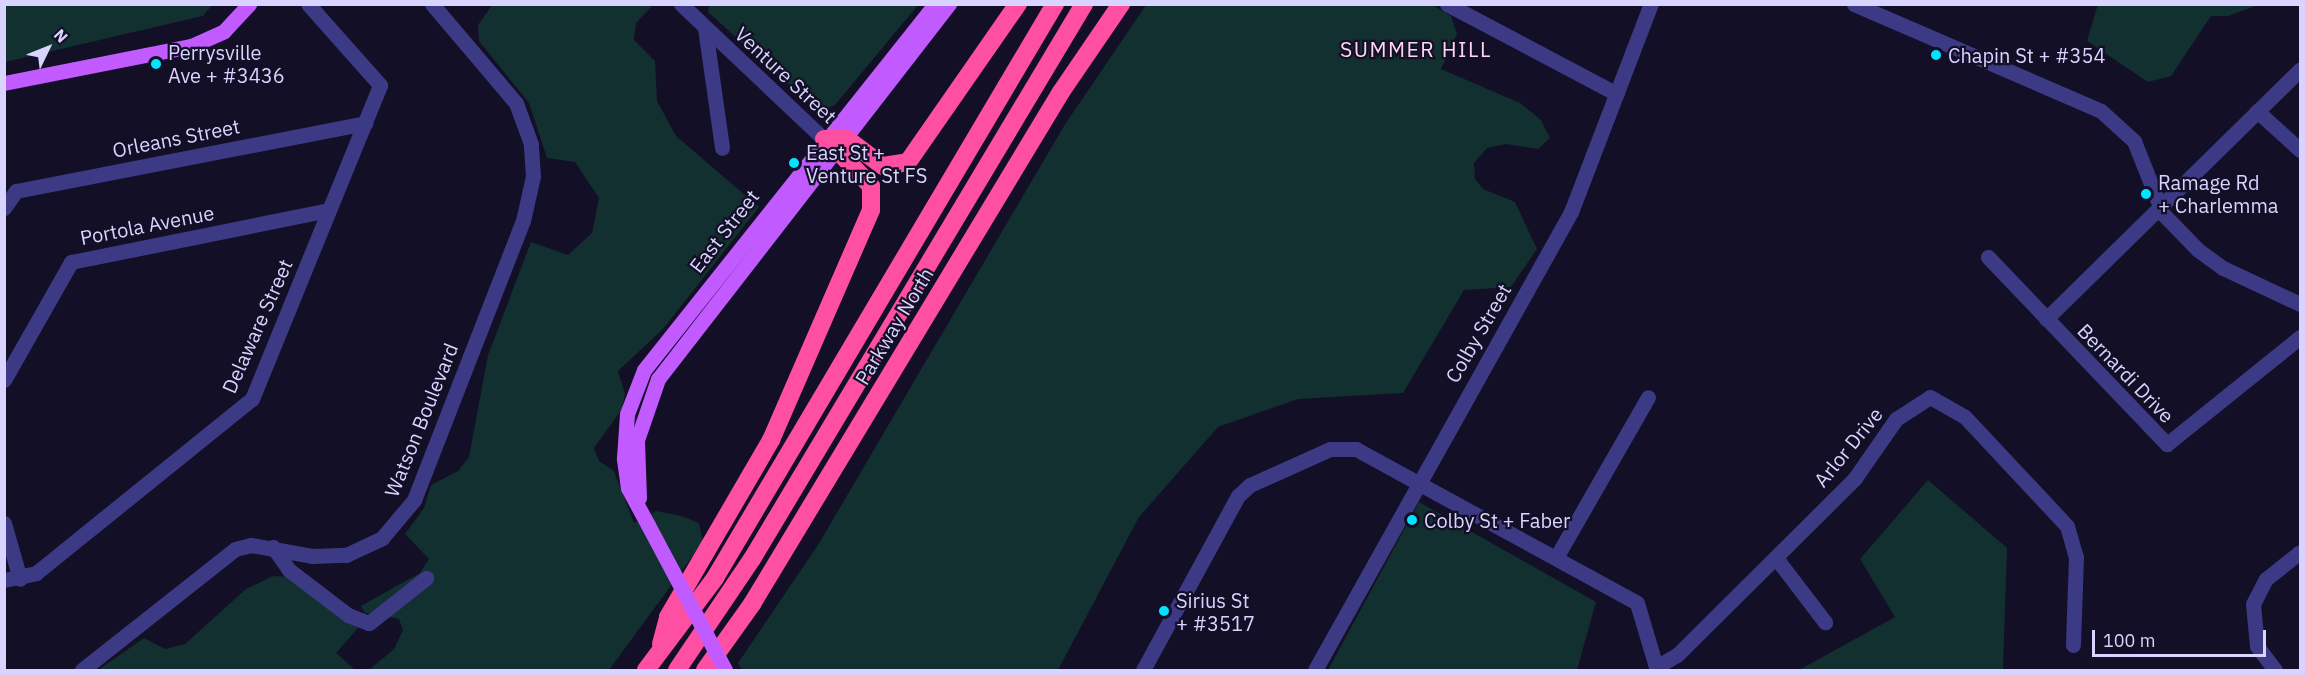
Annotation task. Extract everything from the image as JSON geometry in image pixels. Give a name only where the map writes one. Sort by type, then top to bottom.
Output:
[{"type":"highway","points":[[836,143],[883,166],[908,162],[1018,4]]},
{"type":"highway","name":"Parkway North","points":[[646,670],[714,578],[1055,4]]},
{"type":"highway","points":[[677,670],[752,559],[1084,4]]},
{"type":"highway","name":"Parkway North","points":[[705,670],[752,604],[1061,92],[1121,4]]},
{"type":"highway","points":[[658,655],[668,617],[771,440],[871,210],[871,186],[836,143]]},
{"type":"main road","points":[[4,82],[191,46],[224,31],[249,4]]},
{"type":"main road","name":"East Street","points":[[725,670],[645,519],[637,440],[658,379],[836,143],[935,4]]},
{"type":"main road","name":"East Street","points":[[836,143],[949,4]]},
{"type":"street","name":"Delaware Street","points":[[4,580],[20,579],[36,573],[250,404],[380,85],[308,4]]},
{"type":"street","name":"Watson Boulevard","points":[[82,670],[221,558],[251,545],[273,547],[312,556],[346,555],[381,538],[406,512],[523,221],[533,160],[523,116],[500,79],[432,4]]},
{"type":"street","name":"Venture Street","points":[[681,4],[705,28],[836,143]]},
{"type":"street","points":[[1447,4],[1617,94]]},
{"type":"street","name":"Colby Street","points":[[1315,670],[1571,212],[1651,4]]},
{"type":"street","points":[[1854,4],[2101,111],[2134,141],[2159,206],[2198,250],[2223,268],[2301,304]]},
{"type":"street","points":[[705,28],[722,147]]},
{"type":"street","points":[[2046,319],[2301,69]]},
{"type":"street","points":[[2257,111],[2301,150]]},
{"type":"street","name":"Orleans Street","points":[[4,208],[16,191],[365,123]]},
{"type":"street","name":"Portola Avenue","points":[[4,380],[70,262],[329,210]]},
{"type":"street","name":"Bernardi Drive","points":[[1988,257],[2167,444],[2301,337]]},
{"type":"street","points":[[1557,556],[1648,397]]},
{"type":"street","name":"Arlor Drive","points":[[1656,669],[1677,655],[1860,472],[1896,419],[1930,397],[1965,417],[2067,526],[2076,557],[2073,645]]},
{"type":"street","points":[[1143,670],[1238,496],[1250,485],[1330,449],[1356,449],[1557,556],[1637,603],[1656,669]]},
{"type":"street","points":[[4,523],[20,579]]},
{"type":"street","points":[[273,547],[289,570],[348,615],[369,623],[426,578]]},
{"type":"street","points":[[2276,670],[2253,636],[2253,604],[2266,579],[2301,552]]},
{"type":"street","points":[[1776,558],[1825,622]]},
{"type":"green space","points":[[709,4],[918,5],[835,105],[819,112],[708,12]]},
{"type":"green space","points":[[1431,4],[1451,16],[1457,34],[1441,69],[1520,103],[1541,120],[1550,138],[1538,149],[1506,144],[1487,148],[1474,163],[1475,179],[1483,189],[1515,202],[1537,249],[1511,287],[1464,290],[1403,393],[1298,399],[1218,427],[1139,517],[1058,670],[742,670],[738,663],[818,545],[1064,126],[1146,5]]},
{"type":"green space","points":[[2098,4],[2258,5],[2228,16],[2211,16],[2171,76],[2148,82],[2087,41]]},
{"type":"green space","points":[[4,5],[212,5],[203,16],[5,62]]},
{"type":"green space","points":[[492,5],[653,5],[636,23],[634,40],[655,61],[657,101],[676,136],[759,207],[663,329],[618,371],[625,394],[622,409],[594,448],[599,461],[614,471],[634,523],[656,511],[681,516],[699,523],[703,542],[609,670],[369,670],[394,649],[403,630],[399,619],[365,613],[361,606],[420,573],[429,559],[405,534],[424,508],[431,485],[458,471],[469,457],[488,355],[531,242],[568,255],[592,233],[599,198],[575,162],[547,158],[529,103],[479,41],[478,25]]},
{"type":"green space","points":[[1928,480],[2007,548],[2003,670],[1799,670],[1895,617],[1860,559]]},
{"type":"green space","points":[[1419,502],[1596,602],[1577,670],[1328,670]]},
{"type":"green space","points":[[273,576],[289,577],[358,628],[336,653],[355,670],[98,670],[144,638],[165,649],[185,644],[246,589]]},
{"type":"place","name":"Chapin St + #354","points":[[1936,55]]},
{"type":"place","name":"Perrysville Ave + #3436","points":[[156,64]]},
{"type":"place","name":"East St + Venture St FS","points":[[794,163]]},
{"type":"place","name":"Ramage Rd + Charlemma","points":[[2146,194]]},
{"type":"place","name":"Colby St + Faber","points":[[1412,520]]},
{"type":"place","name":"Sirius St + #3517","points":[[1164,611]]},
{"type":"district","name":"SUMMER HILL","points":[[1416,49]]}]
